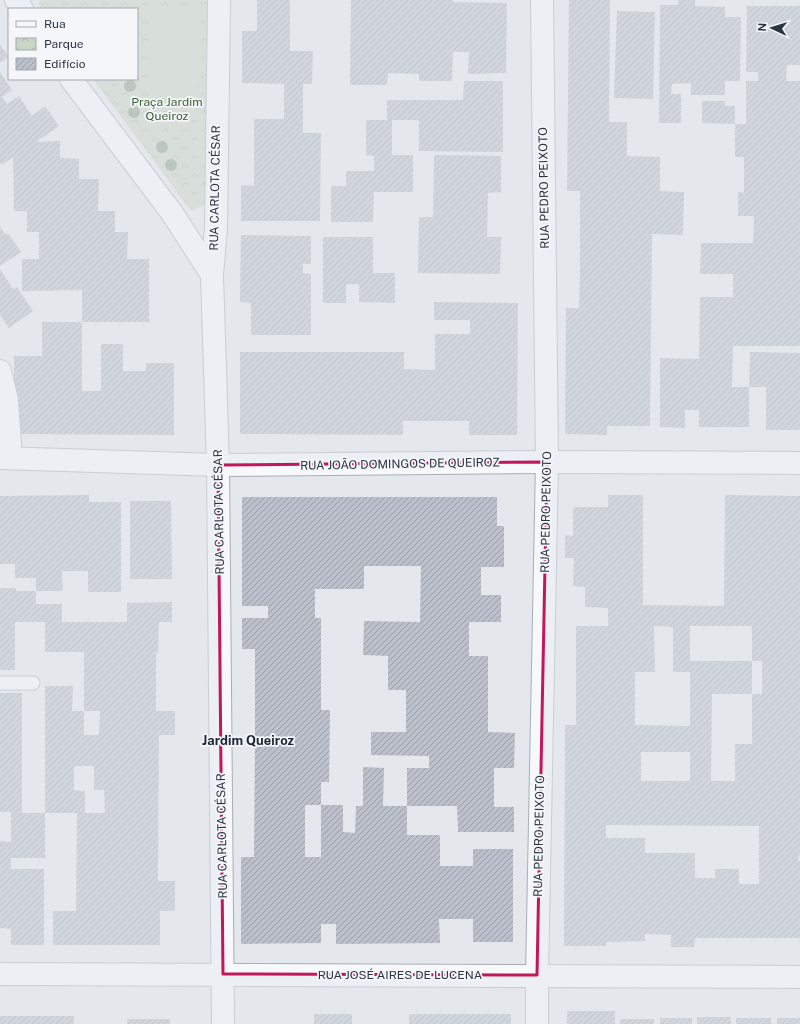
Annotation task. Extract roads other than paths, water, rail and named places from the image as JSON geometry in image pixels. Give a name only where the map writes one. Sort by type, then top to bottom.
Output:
[{"type":"street","name":"RUA CARLOTA CÉSAR","points":[[219,0],[216,228],[212,275],[218,465],[224,974],[223,1024]]},
{"type":"street","name":"RUA PEDRO PEIXOTO","points":[[537,1024],[547,462],[542,0]]},
{"type":"street","points":[[72,80],[172,214],[212,275]]},
{"type":"street","points":[[0,371],[7,400],[5,458]]},
{"type":"street","name":"RUA JOÃO DOMINGOS DE QUEIROZ","points":[[5,458],[218,465],[547,462],[800,463]]},
{"type":"street","name":"RUA JOSÉ AIRES DE LUCENA","points":[[0,974],[800,977]]},
{"type":"lane","points":[[0,683],[33,683]]},
{"type":"district","name":"Jardim Queiroz","points":[[248,740]]},
{"type":"park label","name":"Praça Jardim Queiroz","points":[[167,109]]}]
